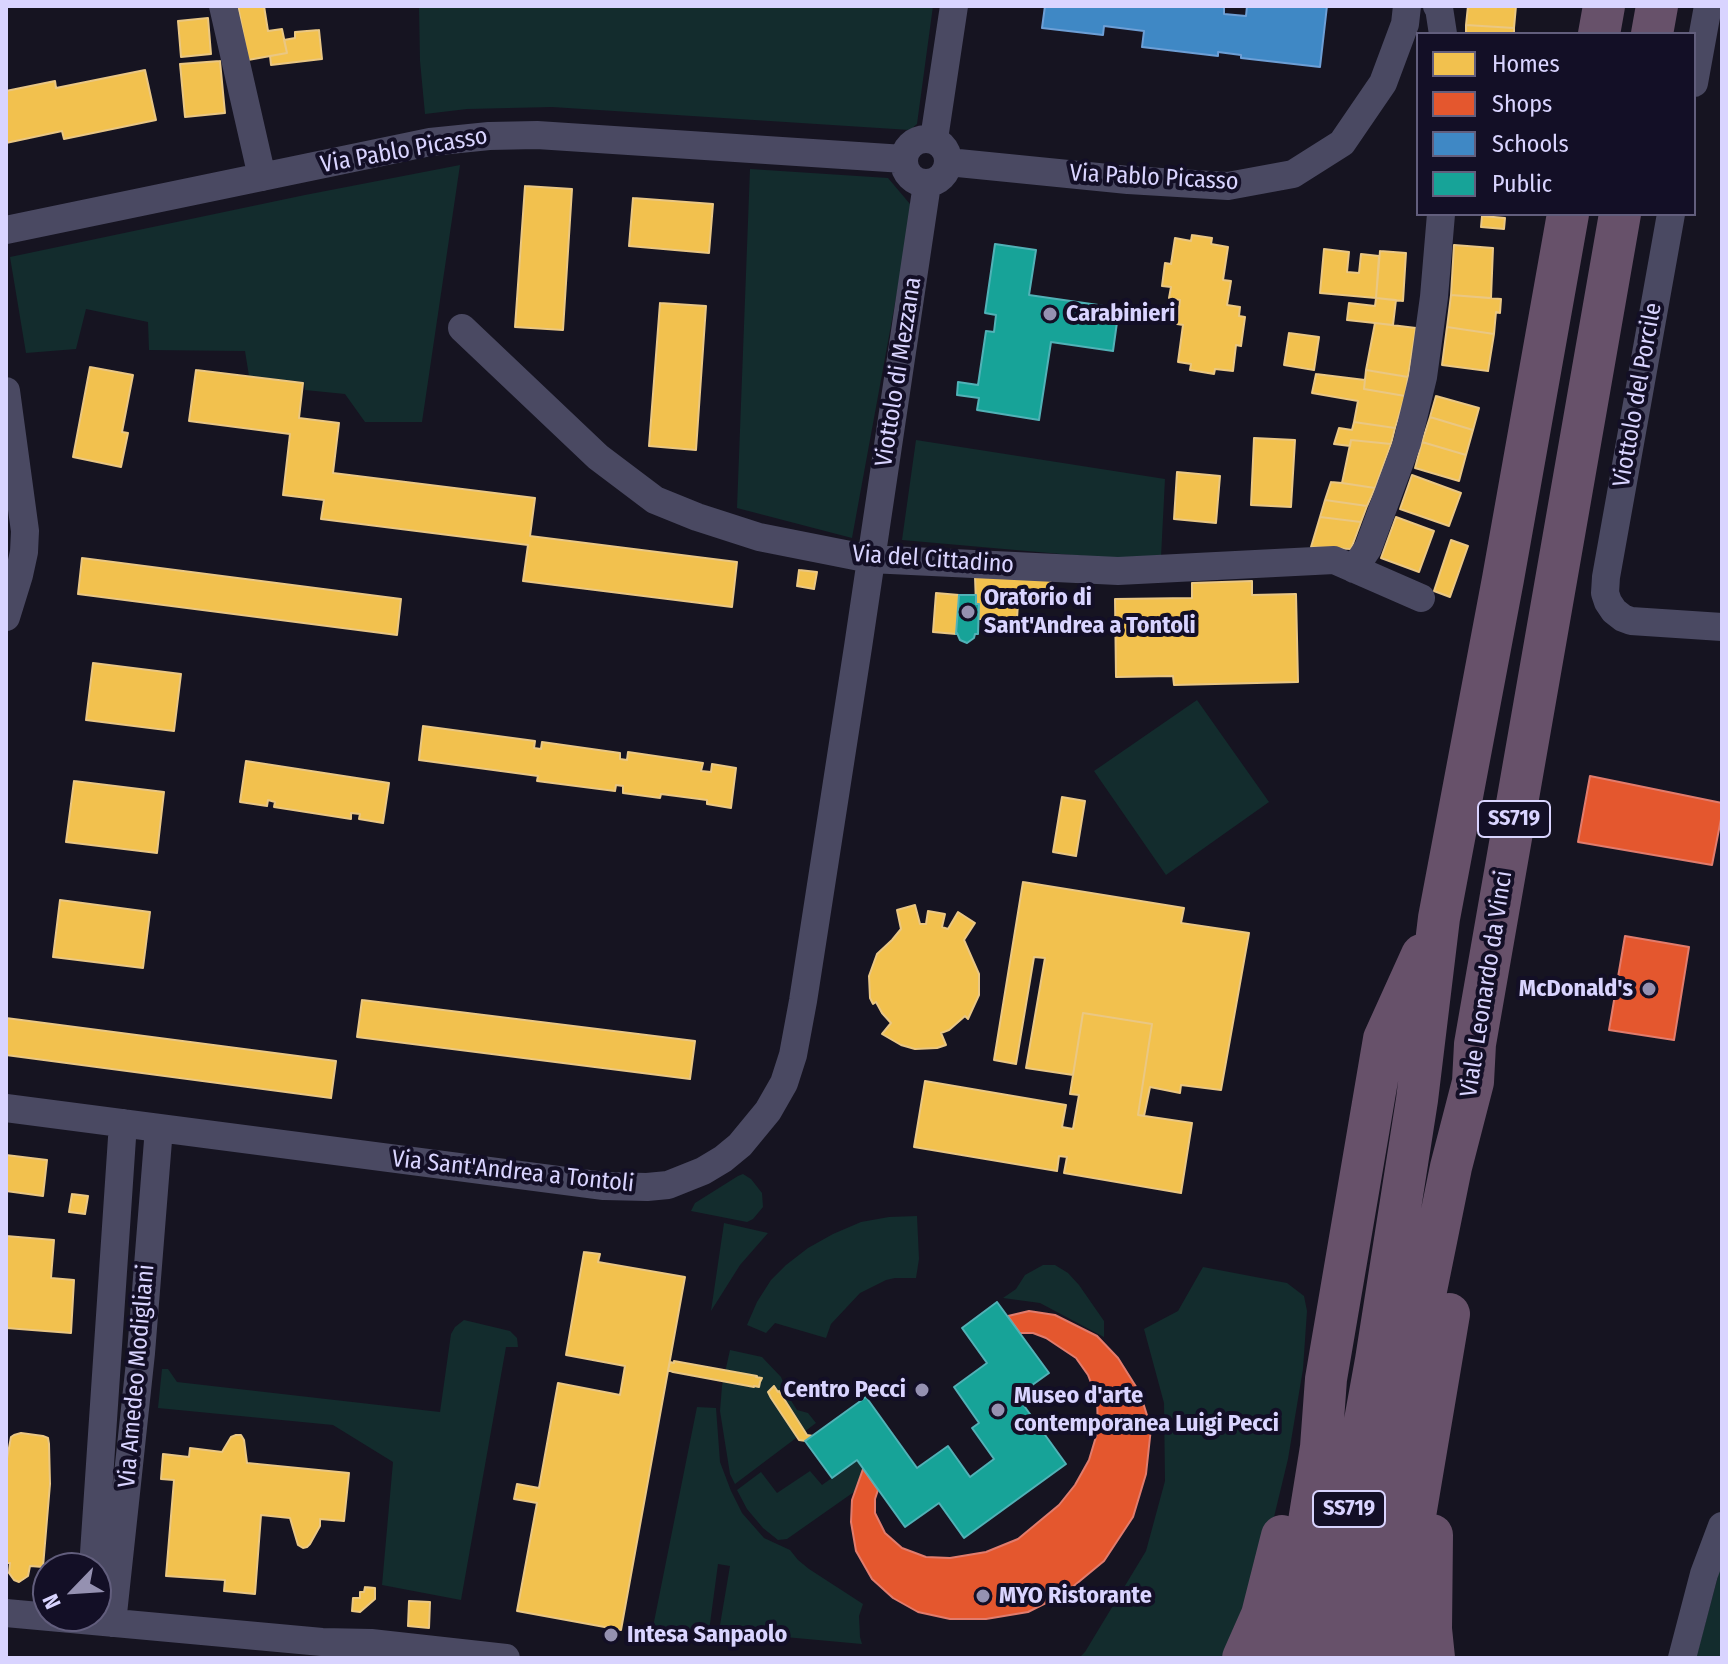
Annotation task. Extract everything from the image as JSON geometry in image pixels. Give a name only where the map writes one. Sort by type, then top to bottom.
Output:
[{"type":"highway","points":[[1599,32],[1604,6]]},
{"type":"highway","points":[[1652,32],[1657,6]]},
{"type":"highway","name":"SS719","points":[[1322,1658],[1391,1268],[1417,1100],[1439,918],[1568,216]]},
{"type":"highway","name":"Viale Leonardo da Vinci","points":[[1359,1658],[1409,1374],[1451,1167],[1473,1082],[1475,1044],[1620,216]]},
{"type":"highway","points":[[1287,1658],[1321,1447],[1326,1385],[1384,1039],[1439,918]]},
{"type":"highway","points":[[1391,1658],[1473,1159],[1473,1082]]},
{"type":"highway","points":[[1434,1658],[1431,1629],[1432,1527],[1448,1321]]},
{"type":"highway","points":[[1243,1658],[1262,1615],[1298,1471],[1326,1385]]},
{"type":"street","points":[[223,6],[262,177]]},
{"type":"street","points":[[941,151],[928,138],[914,143],[905,152],[904,159],[905,169],[911,178],[927,184],[942,176],[941,151],[954,6]]},
{"type":"street","name":"Via Pablo Picasso","points":[[941,151],[1128,180],[1228,186],[1293,174],[1342,143],[1383,83],[1405,24],[1407,6]]},
{"type":"street","points":[[1437,6],[1443,32]]},
{"type":"street","points":[[1696,72],[1708,6]]},
{"type":"street","name":"Via Pablo Picasso","points":[[6,230],[430,142],[511,135],[904,159]]},
{"type":"street","name":"Viottolo di Mezzana","points":[[870,559],[927,184]]},
{"type":"street","points":[[1354,569],[1368,548],[1407,443],[1423,377],[1441,216]]},
{"type":"street","name":"Viottolo del Porcile","points":[[1671,216],[1605,593],[1614,611],[1623,618],[1639,622],[1722,627]]},
{"type":"street","name":"Via del Cittadino","points":[[462,328],[598,457],[655,500],[759,537],[870,559],[1118,571],[1334,560],[1421,598]]},
{"type":"street","points":[[6,391],[16,532],[24,552],[6,617]]},
{"type":"street","name":"Via Sant'Andrea a Tontoli","points":[[6,1108],[604,1186],[668,1185],[723,1159],[740,1145],[768,1111],[784,1083],[793,1055],[870,559]]},
{"type":"street","name":"Via Amedeo Modigliani","points":[[94,1552],[123,1123]]},
{"type":"street","name":"Via Amedeo Modigliani","points":[[108,1552],[141,1353],[159,1128]]},
{"type":"street","points":[[117,1199],[153,1201]]},
{"type":"street","points":[[1682,1658],[1704,1574],[1722,1526]]},
{"type":"street","points":[[6,1613],[32,1615]]},
{"type":"street","points":[[112,1621],[322,1642],[371,1643],[506,1658]]},
{"type":"green space","points":[[419,6],[933,6],[917,124],[910,130],[552,107],[467,109],[425,114]]},
{"type":"green space","points":[[460,165],[422,422],[365,422],[345,394],[305,390],[304,382],[249,376],[245,351],[149,350],[148,322],[86,309],[76,349],[26,353],[10,257]]},
{"type":"green space","points":[[750,169],[888,178],[910,204],[911,216],[852,538],[737,508]]},
{"type":"green space","points":[[916,440],[1165,479],[1161,557],[1095,557],[902,540]]},
{"type":"green space","points":[[1197,700],[1269,802],[1166,875],[1094,771]]},
{"type":"green space","points":[[743,1174],[762,1193],[763,1207],[753,1219],[747,1222],[691,1211],[695,1203]]},
{"type":"green space","points":[[917,1216],[919,1259],[916,1278],[886,1280],[860,1293],[831,1324],[826,1338],[775,1323],[766,1333],[747,1325],[771,1280],[808,1248],[861,1222]]},
{"type":"green space","points":[[724,1223],[768,1233],[740,1265],[711,1311]]},
{"type":"green space","points":[[1043,1265],[1055,1265],[1079,1285],[1104,1321],[1104,1337],[1040,1303],[1003,1298],[1016,1289],[1025,1275]]},
{"type":"green space","points":[[1203,1267],[1287,1283],[1304,1296],[1307,1311],[1303,1369],[1288,1459],[1245,1637],[1231,1658],[1079,1658],[1146,1551],[1165,1481],[1164,1403],[1144,1329],[1178,1311]]},
{"type":"green space","points":[[464,1320],[510,1331],[517,1338],[518,1347],[506,1347],[461,1600],[382,1585],[393,1462],[333,1425],[158,1408],[162,1369],[168,1369],[177,1382],[440,1412],[451,1334]]},
{"type":"green space","points":[[730,1350],[762,1357],[781,1377],[797,1410],[808,1413],[816,1423],[735,1484],[730,1474],[720,1411]]},
{"type":"green space","points":[[697,1407],[716,1408],[720,1462],[742,1513],[764,1538],[790,1550],[809,1569],[863,1604],[859,1616],[862,1644],[719,1631],[730,1566],[718,1564],[709,1631],[653,1627]]},
{"type":"green space","points":[[857,1460],[871,1480],[787,1539],[778,1540],[763,1528],[747,1509],[737,1490],[761,1472],[777,1493],[810,1471],[822,1485]]},
{"type":"green space","points":[[1722,1561],[1722,1658],[1696,1658]]},
{"type":"building: Homes","points":[[238,6],[264,6],[268,31],[282,29],[287,53],[248,60]]},
{"type":"building: Homes","points":[[1468,6],[1516,6],[1514,28],[1466,25]]},
{"type":"building: Homes","points":[[208,18],[211,54],[181,57],[178,21]]},
{"type":"building: Homes","points":[[1466,25],[1514,28],[1514,32],[1466,32]]},
{"type":"building: Homes","points":[[319,30],[322,59],[271,65],[270,56],[287,53],[284,40],[295,38],[295,32]]},
{"type":"building: Homes","points":[[220,61],[225,113],[185,117],[180,64]]},
{"type":"building: Homes","points":[[145,70],[156,120],[64,139],[62,131],[6,143],[6,91],[55,81],[56,88]]},
{"type":"building: Homes","points":[[525,186],[572,189],[563,330],[515,327]]},
{"type":"building: Homes","points":[[633,198],[713,204],[709,253],[629,246]]},
{"type":"building: Homes","points":[[1482,216],[1505,218],[1504,229],[1481,227]]},
{"type":"building: Homes","points":[[1192,235],[1212,238],[1211,244],[1228,247],[1223,280],[1231,281],[1227,305],[1240,307],[1239,316],[1245,317],[1241,346],[1236,345],[1233,371],[1215,369],[1214,374],[1190,370],[1191,364],[1178,362],[1183,325],[1177,324],[1180,300],[1169,298],[1171,287],[1162,286],[1165,263],[1171,264],[1175,238],[1191,241]]},
{"type":"building: Homes","points":[[1454,245],[1493,248],[1491,298],[1451,295]]},
{"type":"building: Homes","points":[[1324,249],[1349,252],[1347,272],[1359,273],[1361,254],[1379,256],[1376,298],[1320,293]]},
{"type":"building: Homes","points":[[1380,251],[1406,253],[1403,301],[1376,298]]},
{"type":"building: Homes","points":[[1451,295],[1501,299],[1494,334],[1447,327]]},
{"type":"building: Homes","points":[[1376,298],[1396,300],[1393,325],[1347,320],[1349,303],[1375,306]]},
{"type":"building: Homes","points":[[660,303],[706,306],[696,450],[649,446]]},
{"type":"building: Homes","points":[[1375,323],[1416,328],[1408,377],[1366,370]]},
{"type":"building: Homes","points":[[1447,327],[1494,334],[1488,371],[1442,365]]},
{"type":"building: Homes","points":[[1289,333],[1319,337],[1314,370],[1284,365]]},
{"type":"building: Homes","points":[[90,367],[133,375],[122,432],[128,433],[121,467],[73,457]]},
{"type":"building: Homes","points":[[196,370],[303,383],[299,418],[339,423],[333,473],[535,498],[530,536],[737,562],[732,607],[523,581],[528,545],[321,519],[324,500],[283,495],[290,434],[189,421]]},
{"type":"building: Homes","points":[[1366,370],[1408,377],[1405,396],[1364,389]]},
{"type":"building: Homes","points":[[1316,374],[1365,380],[1364,389],[1405,396],[1395,428],[1354,422],[1358,401],[1312,393]]},
{"type":"building: Homes","points":[[1436,396],[1479,408],[1473,430],[1430,417]]},
{"type":"building: Homes","points":[[1430,417],[1473,430],[1466,455],[1422,442]]},
{"type":"building: Homes","points":[[1354,422],[1395,428],[1391,444],[1351,440],[1350,446],[1334,444],[1339,428],[1352,430]]},
{"type":"building: Homes","points":[[1254,438],[1295,440],[1291,507],[1251,505]]},
{"type":"building: Homes","points":[[1351,440],[1391,444],[1375,488],[1342,483]]},
{"type":"building: Homes","points":[[1422,442],[1466,455],[1459,481],[1415,468]]},
{"type":"building: Homes","points":[[1177,472],[1220,476],[1216,523],[1174,519]]},
{"type":"building: Homes","points":[[1412,475],[1461,493],[1449,526],[1400,509]]},
{"type":"building: Homes","points":[[1331,482],[1375,488],[1367,506],[1325,500]]},
{"type":"building: Homes","points":[[1325,500],[1367,506],[1361,522],[1320,517]]},
{"type":"building: Homes","points":[[1320,517],[1361,522],[1351,549],[1311,547]]},
{"type":"building: Homes","points":[[1396,517],[1434,531],[1419,572],[1381,558]]},
{"type":"building: Homes","points":[[1451,540],[1468,546],[1450,597],[1434,591]]},
{"type":"building: Homes","points":[[82,558],[401,599],[397,635],[78,594]]},
{"type":"building: Homes","points":[[799,570],[817,572],[814,589],[797,586]]},
{"type":"building: Homes","points":[[975,577],[1051,579],[1050,603],[1018,603],[1017,619],[978,619]]},
{"type":"building: Homes","points":[[1252,581],[1252,595],[1296,594],[1298,682],[1174,685],[1173,676],[1116,677],[1115,599],[1192,598],[1192,583]]},
{"type":"building: Homes","points":[[936,593],[959,595],[956,634],[933,632]]},
{"type":"building: Homes","points":[[93,663],[181,674],[174,731],[86,720]]},
{"type":"building: Homes","points":[[423,726],[535,741],[534,748],[541,749],[542,742],[620,753],[620,759],[627,760],[628,752],[703,763],[701,771],[711,772],[712,764],[736,768],[731,808],[707,804],[707,800],[623,793],[623,786],[616,785],[615,791],[537,781],[538,776],[419,760]]},
{"type":"building: Homes","points":[[246,761],[389,783],[383,823],[359,819],[360,814],[351,813],[351,819],[274,807],[275,802],[268,800],[267,806],[240,802]]},
{"type":"building: Homes","points":[[74,781],[164,792],[157,853],[66,842]]},
{"type":"building: Homes","points":[[1062,797],[1085,801],[1076,856],[1053,852]]},
{"type":"building: Homes","points":[[1023,882],[1184,908],[1181,923],[1249,933],[1221,1090],[1181,1085],[1180,1093],[1150,1087],[1144,1116],[1138,1115],[1152,1024],[1083,1013],[1073,1075],[1026,1068],[1045,958],[1034,957],[1016,1064],[994,1060]]},
{"type":"building: Homes","points":[[60,900],[150,912],[143,968],[53,957]]},
{"type":"building: Homes","points":[[915,905],[920,924],[926,924],[928,911],[945,914],[942,927],[948,929],[958,912],[975,923],[964,940],[979,974],[979,995],[968,1019],[965,1016],[941,1033],[946,1045],[937,1048],[915,1049],[882,1034],[891,1023],[870,998],[869,976],[877,954],[901,929],[897,910]]},
{"type":"building: Homes","points":[[362,1000],[695,1041],[690,1079],[357,1037]]},
{"type":"building: Homes","points":[[1083,1013],[1152,1024],[1138,1115],[1192,1123],[1181,1193],[1064,1173],[1067,1157],[1059,1156],[1057,1171],[914,1147],[925,1081],[1066,1105],[1062,1127],[1073,1129],[1079,1095],[1070,1094]]},
{"type":"building: Homes","points":[[6,1018],[336,1061],[331,1098],[6,1055]]},
{"type":"building: Homes","points":[[6,1155],[47,1160],[43,1196],[6,1191]]},
{"type":"building: Homes","points":[[72,1194],[88,1196],[85,1214],[69,1212]]},
{"type":"building: Homes","points":[[6,1236],[54,1240],[51,1278],[74,1280],[71,1333],[6,1328]]},
{"type":"building: Homes","points":[[584,1252],[600,1254],[598,1262],[685,1277],[621,1630],[517,1611],[537,1503],[514,1499],[517,1484],[539,1488],[558,1383],[620,1395],[625,1366],[566,1355]]},
{"type":"building: Homes","points":[[670,1362],[762,1378],[759,1387],[754,1387],[673,1372],[668,1370]]},
{"type":"building: Homes","points":[[774,1386],[807,1435],[813,1436],[806,1441],[799,1440],[771,1398],[768,1392]]},
{"type":"building: Homes","points":[[14,1435],[43,1436],[48,1438],[49,1444],[50,1484],[44,1552],[32,1552],[28,1576],[19,1582],[9,1573],[10,1563],[6,1563],[6,1464]]},
{"type":"building: Homes","points":[[241,1435],[244,1440],[247,1463],[349,1473],[344,1521],[320,1519],[320,1526],[307,1547],[298,1545],[290,1518],[261,1515],[255,1594],[224,1591],[225,1580],[166,1576],[174,1480],[161,1479],[163,1454],[189,1457],[190,1448],[222,1452],[231,1437]]},
{"type":"building: Homes","points":[[365,1587],[375,1588],[375,1599],[360,1612],[352,1611],[353,1598],[360,1598],[360,1592],[364,1592]]},
{"type":"building: Homes","points":[[409,1601],[430,1602],[429,1628],[408,1626]]},
{"type":"building: Shops","points":[[1590,776],[1722,803],[1712,865],[1578,842]]},
{"type":"building: Shops","name":"McDonald's","points":[[1625,936],[1689,947],[1674,1040],[1609,1030]]},
{"type":"building: Shops","points":[[1029,1311],[1055,1315],[1097,1336],[1118,1358],[1140,1393],[1151,1428],[1146,1474],[1133,1517],[1104,1561],[1064,1594],[1028,1612],[986,1619],[950,1619],[918,1612],[893,1598],[872,1579],[856,1551],[851,1522],[852,1500],[863,1469],[878,1490],[875,1513],[885,1533],[902,1548],[926,1557],[950,1558],[986,1552],[1018,1539],[1059,1505],[1089,1460],[1098,1430],[1097,1398],[1088,1375],[1076,1358],[1046,1338],[1033,1333],[1020,1333],[1008,1316]]},
{"type":"building: Schools","points":[[1045,6],[1224,6],[1224,14],[1246,16],[1247,6],[1327,6],[1320,67],[1241,58],[1241,55],[1218,52],[1218,56],[1142,47],[1144,31],[1104,26],[1103,35],[1042,28]]},
{"type":"building: Public","points":[[995,244],[1036,250],[1029,295],[1119,308],[1113,351],[1051,342],[1039,420],[977,410],[979,398],[957,395],[958,382],[978,385],[986,331],[994,332],[996,315],[985,313]]},
{"type":"building: Public","name":"Oratorio di Sant'Andrea a Tontoli","points":[[959,595],[976,595],[976,604],[979,604],[978,634],[967,643],[956,634]]},
{"type":"building: Public","name":"Museo d'arte contemporanea Luigi Pecci","points":[[997,1302],[1049,1373],[1017,1396],[1066,1464],[964,1538],[939,1503],[905,1527],[857,1460],[832,1478],[805,1441],[866,1397],[917,1468],[948,1446],[970,1477],[994,1459],[972,1428],[979,1423],[954,1387],[987,1363],[962,1328]]},
{"type":"place","name":"Carabinieri","points":[[1050,314]]},
{"type":"place","name":"Oratorio di Sant'Andrea a Tontoli","points":[[968,612]]},
{"type":"place","name":"McDonald's","points":[[1649,989]]},
{"type":"place","name":"Centro Pecci","points":[[922,1390]]},
{"type":"place","name":"Museo d'arte contemporanea Luigi Pecci","points":[[998,1410]]},
{"type":"place","name":"MYO Ristorante","points":[[983,1596]]},
{"type":"place","name":"Intesa Sanpaolo","points":[[611,1635]]}]
